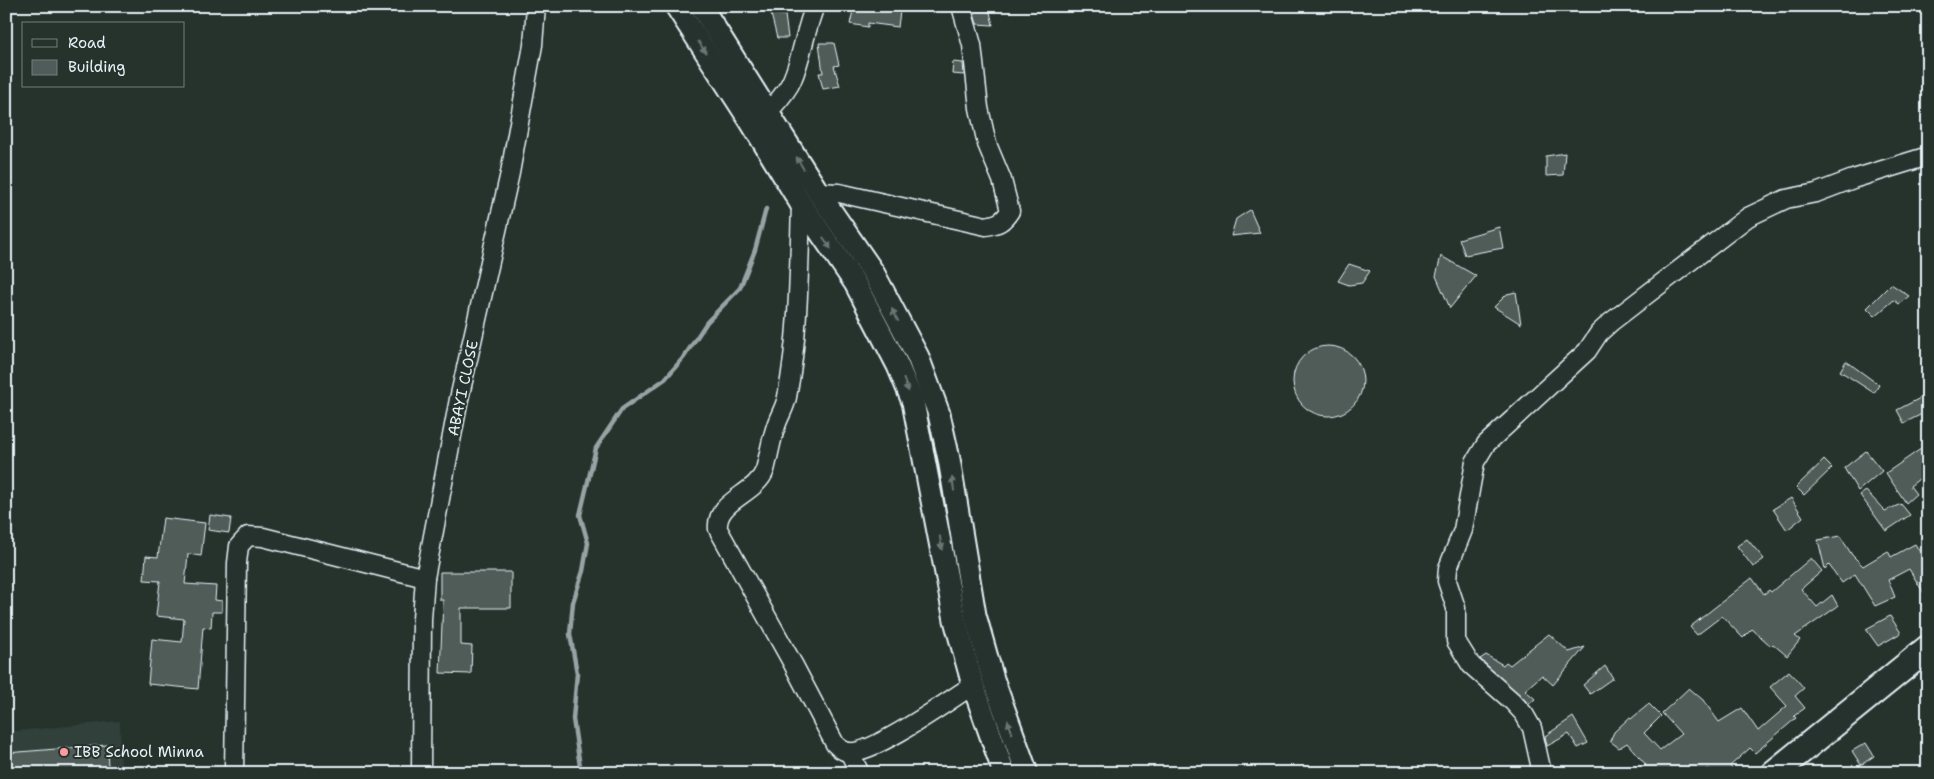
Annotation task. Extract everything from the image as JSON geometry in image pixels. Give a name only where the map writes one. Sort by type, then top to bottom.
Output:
[{"type":"main road","points":[[1774,773],[1928,648]]},
{"type":"street","name":"ABAYI CLOSE","points":[[421,773],[422,619],[426,578],[459,399],[510,173],[533,45],[536,6]]},
{"type":"street","points":[[676,6],[801,204],[855,283],[898,366],[913,402],[955,620],[973,685],[1004,773]]},
{"type":"street","points":[[701,6],[818,192],[873,272],[918,357],[939,414],[949,460],[975,616],[994,679],[1027,773]]},
{"type":"street","points":[[769,112],[788,89],[792,80],[808,22],[815,6]]},
{"type":"street","points":[[818,192],[839,193],[986,226],[1005,220],[1010,211],[1002,180],[987,144],[978,108],[972,45],[961,6]]},
{"type":"street","points":[[1542,773],[1532,728],[1524,714],[1471,665],[1456,641],[1456,608],[1447,581],[1448,568],[1463,530],[1475,462],[1486,444],[1587,351],[1598,333],[1748,217],[1786,199],[1816,193],[1853,179],[1928,156]]},
{"type":"street","points":[[801,204],[794,351],[786,399],[772,436],[764,471],[759,481],[722,511],[718,516],[718,529],[835,744],[841,749],[849,752],[860,750],[894,736],[973,685]]},
{"type":"street","points":[[234,773],[237,563],[239,546],[248,536],[263,537],[426,578]]},
{"type":"street","points":[[849,752],[860,773]]},
{"type":"shaded area","name":"IBB School Minna","points":[[120,721],[121,773],[6,773],[6,732]]},
{"type":"building","points":[[854,6],[881,7],[900,11],[898,27],[868,23],[868,27],[850,24]]},
{"type":"building","points":[[973,10],[990,12],[993,25],[977,24]]},
{"type":"building","points":[[771,14],[785,15],[788,38],[777,38]]},
{"type":"building","points":[[819,43],[834,43],[839,65],[834,66],[840,86],[823,89],[819,73],[823,73]]},
{"type":"building","points":[[953,62],[963,63],[964,75],[952,74]]},
{"type":"building","points":[[1565,153],[1563,175],[1546,176],[1546,156]]},
{"type":"building","points":[[1250,210],[1260,233],[1231,236],[1236,219]]},
{"type":"building","points":[[1499,227],[1503,248],[1465,255],[1459,239]]},
{"type":"building","points":[[1441,256],[1476,276],[1450,308],[1436,276]]},
{"type":"building","points":[[1349,264],[1370,271],[1362,283],[1349,285],[1338,281]]},
{"type":"building","points":[[1891,284],[1909,296],[1899,304],[1894,300],[1875,316],[1867,308]]},
{"type":"building","points":[[1516,292],[1521,324],[1494,307],[1507,294]]},
{"type":"building","points":[[1328,346],[1341,349],[1353,356],[1360,368],[1363,381],[1360,394],[1353,406],[1341,413],[1328,416],[1315,413],[1303,406],[1296,394],[1293,381],[1296,368],[1303,356],[1315,349]]},
{"type":"building","points":[[1846,361],[1879,385],[1874,393],[1840,371]]},
{"type":"building","points":[[1928,394],[1928,411],[1904,423],[1897,410]]},
{"type":"building","points":[[1928,444],[1928,472],[1910,486],[1916,494],[1906,503],[1886,473]]},
{"type":"building","points":[[1866,451],[1882,471],[1858,491],[1844,468]]},
{"type":"building","points":[[1824,460],[1832,468],[1804,495],[1796,487]]},
{"type":"building","points":[[1866,491],[1885,511],[1901,504],[1910,515],[1886,531],[1860,495]]},
{"type":"building","points":[[1791,498],[1803,517],[1787,530],[1773,509]]},
{"type":"building","points":[[210,515],[231,518],[229,533],[208,530]]},
{"type":"building","points":[[163,518],[205,523],[201,556],[188,554],[185,584],[216,586],[215,600],[222,601],[222,612],[212,612],[211,628],[203,627],[198,689],[148,684],[152,639],[182,642],[184,619],[156,616],[160,581],[144,580],[146,556],[158,557]]},
{"type":"building","points":[[1840,536],[1852,555],[1863,566],[1888,551],[1891,557],[1915,544],[1928,566],[1928,600],[1909,569],[1888,580],[1895,597],[1875,606],[1855,574],[1842,583],[1829,565],[1825,569],[1818,540]]},
{"type":"building","points":[[1747,539],[1764,559],[1753,567],[1737,546]]},
{"type":"building","points":[[1811,558],[1822,571],[1801,589],[1817,607],[1832,595],[1838,606],[1795,636],[1800,640],[1787,656],[1773,644],[1771,646],[1752,629],[1743,638],[1722,616],[1697,635],[1690,627],[1752,578],[1764,594],[1769,590],[1771,592]]},
{"type":"building","points":[[440,572],[511,572],[511,608],[461,608],[461,645],[472,646],[471,674],[440,673],[443,600],[440,600]]},
{"type":"building","points":[[1890,616],[1901,633],[1878,646],[1866,629]]},
{"type":"building","points":[[1549,634],[1569,652],[1585,647],[1553,685],[1542,675],[1525,690],[1535,699],[1529,704],[1480,659],[1486,655],[1503,665],[1506,662],[1510,665]]},
{"type":"building","points":[[1605,666],[1613,678],[1590,694],[1583,685]]},
{"type":"building","points":[[1789,671],[1804,688],[1795,696],[1805,708],[1755,753],[1750,748],[1730,766],[1735,773],[1712,773],[1708,768],[1702,773],[1635,773],[1646,765],[1627,743],[1619,748],[1610,741],[1614,732],[1629,718],[1631,719],[1649,704],[1661,716],[1644,733],[1660,750],[1681,734],[1662,713],[1689,688],[1703,700],[1719,722],[1742,708],[1758,731],[1787,706],[1770,687]]},
{"type":"building","points":[[1573,717],[1588,743],[1578,748],[1569,734],[1547,746],[1545,736]]},
{"type":"building","points":[[1866,743],[1874,756],[1861,765],[1852,751]]},
{"type":"building","points":[[107,745],[108,768],[41,773],[6,773],[6,753]]},
{"type":"waterway","points":[[581,773],[573,719],[577,673],[570,634],[573,602],[583,571],[588,543],[580,515],[596,448],[622,409],[665,379],[684,357],[707,322],[740,288],[755,250],[766,209]]},
{"type":"place","name":"IBB School Minna","points":[[64,752]]}]
